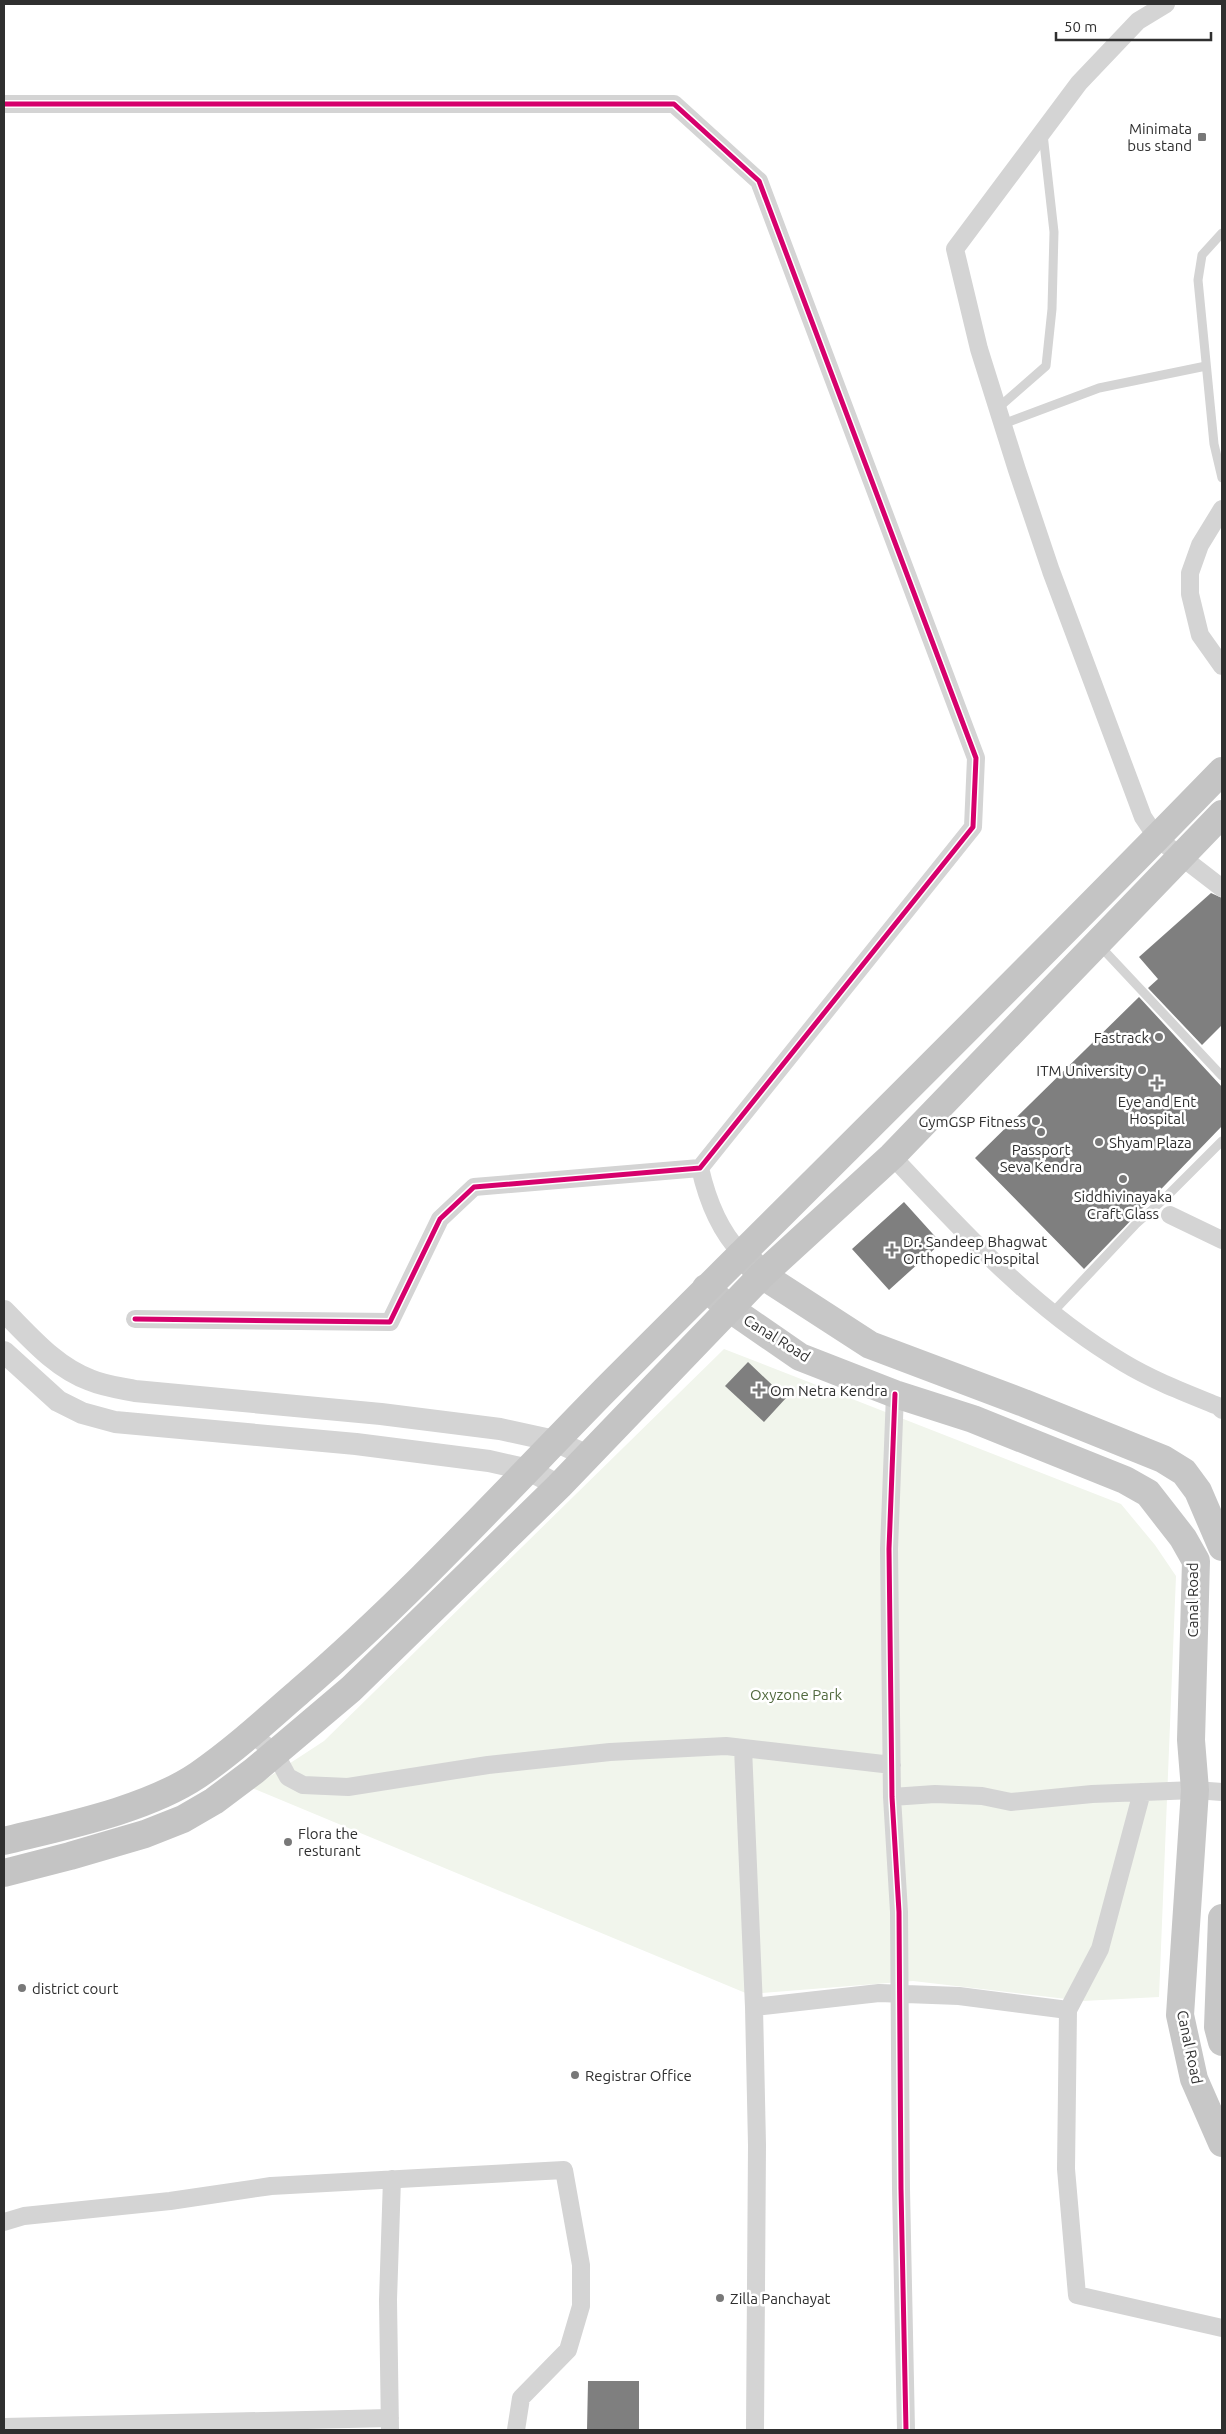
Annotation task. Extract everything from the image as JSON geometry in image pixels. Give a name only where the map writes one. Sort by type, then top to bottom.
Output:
[{"type":"highway","points":[[4,1842],[135,1804],[170,1791],[196,1776],[251,1733],[330,1666],[529,1470],[555,1441],[740,1253],[1222,771]]},
{"type":"highway","points":[[4,1873],[89,1850],[183,1819],[214,1801],[275,1753],[351,1688],[412,1632],[559,1486],[762,1275],[892,1156],[1222,814]]},
{"type":"main road","points":[[740,1253],[762,1275],[870,1345],[1033,1406],[1164,1459],[1184,1472],[1198,1491],[1222,1547]]},
{"type":"main road","name":"Canal Road","points":[[706,1288],[729,1308],[800,1357],[895,1394],[973,1419],[1124,1480],[1148,1493],[1183,1538],[1196,1561],[1191,1740],[1195,1790],[1180,2015],[1194,2079],[1222,2143]]},
{"type":"main road","points":[[1222,1918],[1218,2026],[1222,2042]]},
{"type":"street","points":[[1166,4],[1138,22],[1079,83],[955,249],[979,349],[1051,571],[1142,817],[1157,838],[1222,888]]},
{"type":"street","points":[[4,104],[674,104],[759,181],[976,758],[972,827],[700,1168],[474,1187],[440,1219],[390,1322],[135,1319]]},
{"type":"street","points":[[1222,509],[1200,545],[1190,573],[1190,594],[1200,635],[1222,666]]},
{"type":"street","points":[[892,1156],[985,1254],[1023,1291],[1080,1334],[1125,1364],[1164,1384],[1221,1404]]},
{"type":"street","points":[[700,1168],[706,1194],[725,1237],[740,1253]]},
{"type":"street","points":[[1170,1215],[1222,1240]]},
{"type":"street","points":[[4,1311],[47,1354],[65,1368],[90,1380],[110,1386],[135,1391],[217,1397],[500,1429],[555,1441],[588,1456]]},
{"type":"street","points":[[4,1352],[58,1401],[82,1413],[115,1422],[489,1460],[529,1470],[559,1486]]},
{"type":"street","points":[[895,1394],[889,1549],[892,1797],[899,1912],[901,2199],[906,2430]]},
{"type":"street","points":[[251,1733],[275,1753],[288,1777],[302,1785],[348,1787],[488,1765],[610,1752],[726,1746],[892,1765]]},
{"type":"street","points":[[743,1748],[754,2007],[758,2275],[755,2350],[755,2430]]},
{"type":"street","points":[[892,1797],[935,1794],[982,1796],[1011,1802],[1092,1794],[1195,1790],[1222,1792]]},
{"type":"street","points":[[1142,1792],[1100,1949],[1068,2010],[1066,2170],[1077,2295],[1222,2328]]},
{"type":"street","points":[[754,2007],[879,1993],[959,1996],[1068,2010]]},
{"type":"street","points":[[4,2222],[24,2216],[170,2201],[271,2186],[564,2170],[582,2265],[582,2306],[568,2350],[521,2398],[516,2430]]},
{"type":"street","points":[[4,2427],[390,2424],[388,2300],[392,2179]]},
{"type":"lane","points":[[1000,416],[1046,366],[1052,309],[1054,232],[1042,131]]},
{"type":"lane","points":[[1222,232],[1202,255],[1199,268],[1214,444],[1222,478]]},
{"type":"lane","points":[[1000,416],[1100,388],[1206,366]]},
{"type":"lane","points":[[1097,943],[1222,1076]]},
{"type":"lane","points":[[1053,1312],[1136,1224],[1222,1141]]},
{"type":"green space","name":"Oxyzone Park","points":[[724,1349],[1121,1504],[1155,1545],[1176,1576],[1159,1997],[1083,2001],[913,1981],[748,1994],[252,1788],[324,1741]]},
{"type":"building","points":[[1211,893],[1222,898],[1222,1025],[1202,1045],[1148,988],[1158,979],[1139,957]]},
{"type":"building","name":"Shyam Plaza","points":[[1139,997],[1222,1087],[1222,1126],[1084,1269],[975,1158]]},
{"type":"building","points":[[904,1202],[941,1243],[889,1290],[852,1249]]},
{"type":"building","points":[[748,1362],[786,1398],[764,1422],[725,1386]]},
{"type":"building","points":[[588,2381],[639,2381],[639,2430],[587,2430]]},
{"type":"cycle path","points":[[4,104],[674,104],[759,181],[976,758],[973,827],[700,1168],[474,1187],[440,1219],[390,1322],[135,1319]]},
{"type":"cycle path","points":[[895,1394],[889,1549],[892,1797],[899,1912],[901,2189],[906,2430]]},
{"type":"place","name":"Minimata bus stand","points":[[1202,137]]},
{"type":"place","name":"Fastrack","points":[[1159,1037]]},
{"type":"place","name":"ITM University","points":[[1142,1070]]},
{"type":"place","name":"Eye and Ent Hospital","points":[[1157,1083]]},
{"type":"place","name":"GymGSP Fitness","points":[[1036,1121]]},
{"type":"place","name":"Passport Seva Kendra","points":[[1041,1132]]},
{"type":"place","name":"Shyam Plaza","points":[[1099,1142]]},
{"type":"place","name":"Siddhivinayaka Craft Glass","points":[[1123,1179]]},
{"type":"place","name":"Dr. Sandeep Bhagwat Orthopedic Hospital","points":[[892,1250]]},
{"type":"place","name":"Om Netra Kendra","points":[[759,1390]]},
{"type":"place","name":"Flora the resturant","points":[[288,1842]]},
{"type":"place","name":"district court","points":[[22,1988]]},
{"type":"place","name":"Registrar Office","points":[[575,2075]]},
{"type":"place","name":"Zilla Panchayat","points":[[720,2298]]}]
